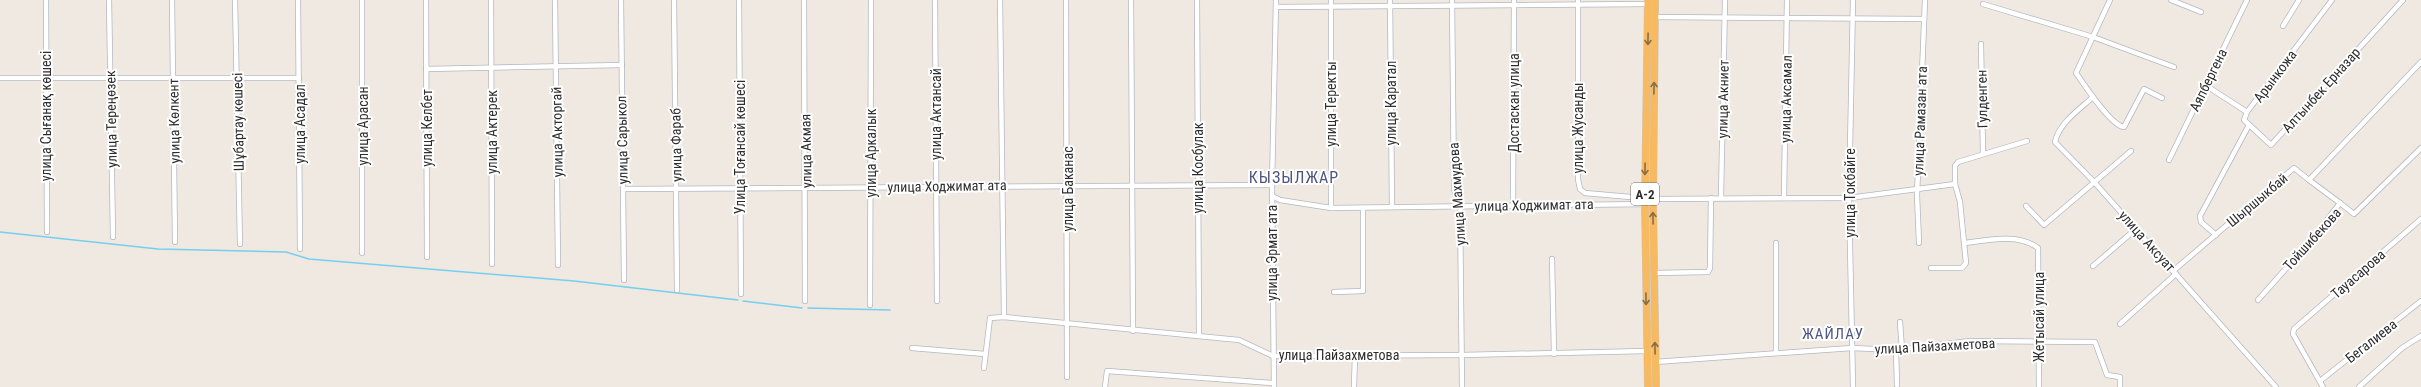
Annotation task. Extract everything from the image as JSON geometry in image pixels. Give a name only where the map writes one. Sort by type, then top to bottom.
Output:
[{"type":"highway","name":"A-2","points":[[1648,387],[1649,202],[1655,0]]},
{"type":"highway","name":"A-2","points":[[1648,2],[1649,202],[1654,273],[1656,387]]},
{"type":"street","name":"улица Сығанақ көшесі","points":[[46,0],[47,232]]},
{"type":"street","name":"улица Тереңөзек","points":[[109,0],[113,237]]},
{"type":"street","name":"улица Көлкент","points":[[172,0],[175,242]]},
{"type":"street","name":"Шұбартау көшесі","points":[[235,0],[240,244]]},
{"type":"street","name":"улица Асадал","points":[[298,0],[300,249]]},
{"type":"street","name":"улица Арасан","points":[[362,0],[362,253]]},
{"type":"street","name":"улица Келбет","points":[[426,0],[427,257]]},
{"type":"street","name":"улица Актерек","points":[[491,0],[492,264]]},
{"type":"street","name":"улица Акторгай","points":[[555,0],[558,265]]},
{"type":"street","name":"улица Сарыкол","points":[[621,0],[624,280]]},
{"type":"street","name":"улица Фараб","points":[[674,0],[677,290]]},
{"type":"street","name":"Улица Тоғансай көшесі","points":[[738,0],[741,294]]},
{"type":"street","name":"улица Акмая","points":[[804,0],[806,188],[805,301]]},
{"type":"street","name":"улица Аркалык","points":[[870,305],[871,0]]},
{"type":"street","name":"улица Актансай","points":[[935,0],[937,301]]},
{"type":"street","points":[[984,368],[990,318],[1004,317],[1000,0]]},
{"type":"street","name":"улица Баканас","points":[[1066,0],[1068,185],[1067,377]]},
{"type":"street","points":[[1131,0],[1134,186],[1133,331]]},
{"type":"street","name":"улица Косбулак","points":[[1197,0],[1199,336]]},
{"type":"street","name":"улица Эрмат ата","points":[[1274,385],[1272,185],[1276,0]]},
{"type":"street","name":"улица Теректы","points":[[1331,0],[1331,208]]},
{"type":"street","name":"улица Акниет","points":[[1721,197],[1725,0]]},
{"type":"street","name":"улица Аксамал","points":[[1784,197],[1787,0]]},
{"type":"street","name":"улица Токбайге","points":[[1853,387],[1849,198],[1854,0]]},
{"type":"street","name":"улица Рамазан ата","points":[[1919,243],[1917,188],[1924,0]]},
{"type":"street","points":[[2110,0],[2076,72],[2107,114],[2124,127],[2144,89],[2162,98]]},
{"type":"street","points":[[2171,0],[2201,12]]},
{"type":"street","name":"Аяпбергена","points":[[2169,160],[2247,0]]},
{"type":"street","points":[[2283,26],[2299,0]]},
{"type":"street","name":"Арынкожа","points":[[2205,86],[2248,112],[2332,0]]},
{"type":"street","name":"Алтынбек Ерназар","points":[[2249,125],[2271,145],[2403,0]]},
{"type":"street","name":"улица Жусанды","points":[[1578,2],[1578,185],[1585,193],[1649,202]]},
{"type":"street","points":[[1276,7],[1390,3],[1648,2]]},
{"type":"street","name":"улица Каратал","points":[[1390,3],[1392,206]]},
{"type":"street","name":"улица Махмудова","points":[[1452,3],[1454,189],[1460,206],[1462,387]]},
{"type":"street","name":"Достаскан улица","points":[[1513,206],[1514,3]]},
{"type":"street","points":[[1983,4],[2093,38],[2174,67]]},
{"type":"street","points":[[1654,17],[1924,20]]},
{"type":"street","name":"Гулденген","points":[[1981,44],[1982,154]]},
{"type":"street","name":"Шыршыкбай","points":[[2120,324],[2216,235],[2294,168],[2309,180],[2421,62]]},
{"type":"street","points":[[426,69],[556,65],[622,65]]},
{"type":"street","points":[[0,78],[299,78]]},
{"type":"street","name":"улица Аксуат","points":[[2094,97],[2066,122],[2057,134],[2055,142],[2095,183],[2276,387]]},
{"type":"street","points":[[2216,235],[2201,222],[2200,216],[2249,125],[2244,120],[2248,112]]},
{"type":"street","points":[[1932,268],[1964,267],[1966,263],[1960,202],[1955,184],[1955,166],[1958,162],[2027,141]]},
{"type":"street","name":"Тойшибекова","points":[[2258,300],[2314,237],[2340,203],[2354,214],[2421,148]]},
{"type":"street","points":[[2026,206],[2044,225],[2131,151]]},
{"type":"street","points":[[2309,180],[2340,203]]},
{"type":"street","name":"улица Ходжимат ата","points":[[1272,196],[1280,200],[1331,208],[1392,206],[1513,206],[1649,202],[1721,197],[1849,198],[1955,184]]},
{"type":"street","name":"улица Ходжимат ата","points":[[623,189],[1068,185],[1272,185]]},
{"type":"street","points":[[1654,273],[1693,274],[1708,272],[1710,268],[1711,198]]},
{"type":"street","points":[[1334,292],[1363,291],[1363,208]]},
{"type":"street","name":"Тауасарова","points":[[2320,381],[2294,334],[2294,329],[2421,219]]},
{"type":"street","points":[[2093,266],[2136,229]]},
{"type":"street","name":"Жетысай улица","points":[[1965,244],[2000,239],[2029,241],[2038,248],[2039,387]]},
{"type":"street","points":[[1776,243],[1776,353]]},
{"type":"street","points":[[1552,259],[1554,354]]},
{"type":"street","name":"Бегалиева","points":[[2320,381],[2421,301]]},
{"type":"street","name":"улица Пайзахметова","points":[[1004,317],[1133,331],[1239,340],[1273,356],[1554,354],[1647,351]]},
{"type":"street","points":[[1900,322],[1902,350]]},
{"type":"street","points":[[2359,387],[2402,348],[2421,336]]},
{"type":"street","name":"улица Пайзахметова","points":[[1655,362],[1852,348],[1902,350],[1970,341],[2095,342],[2104,370],[2108,375],[2120,377],[2120,387]]},
{"type":"street","points":[[912,348],[986,354]]},
{"type":"street","points":[[1896,350],[1897,385]]},
{"type":"street","points":[[1354,355],[1354,387]]},
{"type":"street","points":[[1106,387],[1107,371],[1274,385]]},
{"type":"street","points":[[2320,381],[2323,387]]},
{"type":"waterway","points":[[0,232],[158,249],[286,252],[309,259],[574,281],[738,300]]},
{"type":"waterway","points":[[743,301],[802,308]]},
{"type":"waterway","points":[[808,308],[890,310]]},
{"type":"district","name":"КЫЗЫЛЖАР","points":[[1294,177]]},
{"type":"district","name":"ЖАЙЛАУ","points":[[1833,334]]}]
